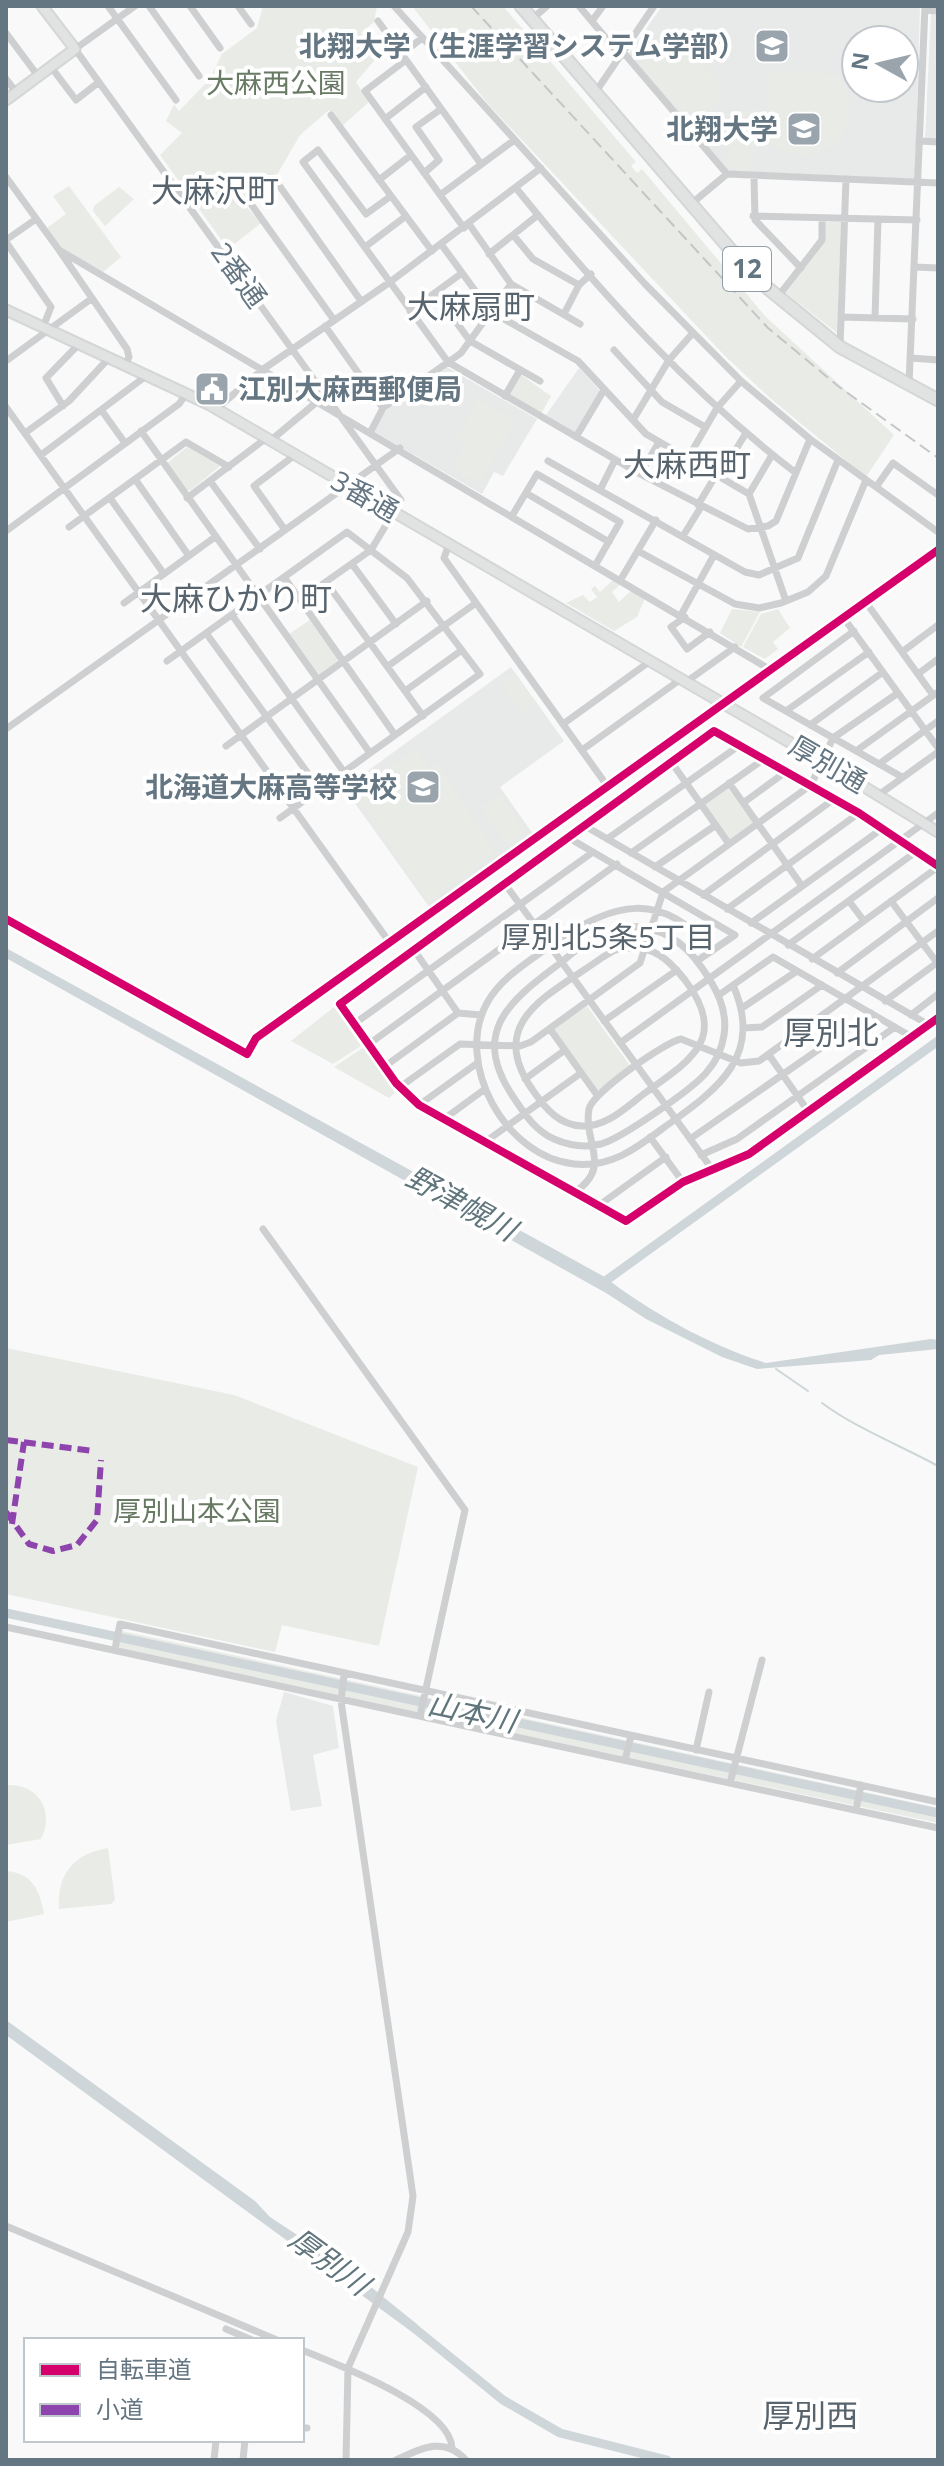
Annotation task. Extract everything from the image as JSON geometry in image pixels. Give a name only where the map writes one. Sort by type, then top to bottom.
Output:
[{"type":"highway","name":"12","points":[[521,6],[691,204],[777,298],[840,347],[908,387],[938,400]]},
{"type":"main road","name":"2番通","points":[[42,6],[75,49]]},
{"type":"main road","points":[[6,100],[75,49]]},
{"type":"main road","name":"3番通","points":[[6,310],[186,394],[720,702]]},
{"type":"main road","name":"厚別通","points":[[720,702],[880,794],[938,832]]},
{"type":"street","points":[[108,6],[176,100]]},
{"type":"street","points":[[75,49],[135,6]]},
{"type":"street","points":[[149,6],[199,76]]},
{"type":"street","points":[[190,6],[220,48]]},
{"type":"street","points":[[238,6],[251,24]]},
{"type":"street","points":[[394,6],[513,141],[692,334],[741,381],[810,439],[938,532]]},
{"type":"street","points":[[532,19],[547,6]]},
{"type":"street","points":[[579,6],[727,174]]},
{"type":"street","points":[[592,21],[603,6]]},
{"type":"street","points":[[595,93],[654,6]]},
{"type":"street","points":[[908,387],[925,8],[938,11]]},
{"type":"street","points":[[378,21],[481,164]]},
{"type":"street","points":[[6,33],[38,76]]},
{"type":"street","points":[[422,38],[365,91],[440,195],[511,284],[580,324]]},
{"type":"street","name":"2番通","points":[[75,49],[401,500],[394,512]]},
{"type":"street","points":[[51,67],[76,100],[99,82]]},
{"type":"street","points":[[6,79],[16,92]]},
{"type":"street","points":[[385,119],[426,87]]},
{"type":"street","points":[[424,173],[439,160],[416,127],[441,109]]},
{"type":"street","points":[[331,115],[432,251]]},
{"type":"street","points":[[440,195],[513,141]]},
{"type":"street","points":[[920,141],[938,142]]},
{"type":"street","points":[[391,196],[366,214],[318,150],[303,162],[448,362],[615,460],[742,528],[761,528],[776,521],[810,439]]},
{"type":"street","points":[[379,180],[411,155]]},
{"type":"street","points":[[215,410],[262,370],[390,282],[541,168]]},
{"type":"street","points":[[691,204],[727,174],[938,183]]},
{"type":"street","points":[[754,176],[753,216],[801,268]]},
{"type":"street","points":[[6,177],[127,349],[129,357],[125,365]]},
{"type":"street","points":[[840,347],[846,179]]},
{"type":"street","points":[[276,181],[361,301]]},
{"type":"street","points":[[516,188],[669,360],[717,408],[796,473]]},
{"type":"street","points":[[251,204],[334,320]]},
{"type":"street","points":[[489,254],[538,215]]},
{"type":"street","points":[[365,247],[406,216]]},
{"type":"street","points":[[753,216],[917,220]]},
{"type":"street","points":[[777,298],[822,240],[822,218]]},
{"type":"street","points":[[36,219],[6,241],[51,307],[46,328]]},
{"type":"street","points":[[875,318],[878,219]]},
{"type":"street","points":[[514,236],[533,259],[579,285]]},
{"type":"street","points":[[441,244],[490,311],[578,361],[633,420],[659,442],[749,494],[786,601]]},
{"type":"street","points":[[59,250],[400,448],[771,670]]},
{"type":"street","points":[[915,267],[938,268]]},
{"type":"street","points":[[410,311],[462,273]]},
{"type":"street","points":[[564,314],[579,285],[591,274]]},
{"type":"street","points":[[371,431],[383,408],[448,362],[470,341],[511,284]]},
{"type":"street","points":[[435,293],[470,341],[540,381]]},
{"type":"street","points":[[6,361],[46,328],[91,299]]},
{"type":"street","points":[[841,317],[913,319]]},
{"type":"street","points":[[325,326],[383,408]]},
{"type":"street","points":[[633,420],[669,360],[692,334]]},
{"type":"street","points":[[63,406],[46,378],[79,344]]},
{"type":"street","points":[[614,350],[662,402],[705,427]]},
{"type":"street","points":[[25,433],[63,406],[109,358]]},
{"type":"street","points":[[911,358],[938,360]]},
{"type":"street","points":[[505,396],[520,370]]},
{"type":"street","points":[[41,455],[146,376]]},
{"type":"street","points":[[688,458],[717,408],[741,381]]},
{"type":"street","points":[[576,437],[604,390]]},
{"type":"street","points":[[6,531],[179,404],[186,394]]},
{"type":"street","points":[[187,498],[318,401]]},
{"type":"street","points":[[6,407],[390,943]]},
{"type":"street","points":[[102,411],[125,443]]},
{"type":"street","points":[[141,431],[370,753]]},
{"type":"street","points":[[683,536],[746,433]]},
{"type":"street","points":[[69,527],[186,442],[229,467]]},
{"type":"street","points":[[640,474],[659,442]]},
{"type":"street","points":[[6,729],[400,448]]},
{"type":"street","points":[[285,530],[254,486],[295,455]]},
{"type":"street","points":[[749,494],[772,455]]},
{"type":"street","points":[[600,490],[615,460]]},
{"type":"street","points":[[548,461],[750,574],[794,562],[838,460]]},
{"type":"street","points":[[876,487],[893,463],[938,495]]},
{"type":"street","points":[[512,516],[537,474],[620,522],[596,564]]},
{"type":"street","points":[[135,479],[189,556]]},
{"type":"street","points":[[638,551],[743,606],[763,608],[786,601],[808,592],[826,576],[866,480]]},
{"type":"street","points":[[210,481],[260,549]]},
{"type":"street","points":[[526,493],[609,542]]},
{"type":"street","points":[[110,498],[164,574]]},
{"type":"street","points":[[300,600],[371,550],[394,512]]},
{"type":"street","points":[[621,579],[656,520]]},
{"type":"street","points":[[167,661],[347,532],[407,578],[480,674],[280,818]]},
{"type":"street","points":[[124,603],[215,537]]},
{"type":"street","points":[[449,544],[444,558],[608,787]]},
{"type":"street","points":[[560,822],[720,702],[771,670],[938,550]]},
{"type":"street","points":[[710,632],[687,649],[671,627],[683,616],[714,555]]},
{"type":"street","points":[[352,564],[396,624]]},
{"type":"street","points":[[284,577],[395,735]]},
{"type":"street","points":[[326,582],[423,716]]},
{"type":"street","points":[[226,746],[427,601]]},
{"type":"street","points":[[856,751],[936,694],[865,601]]},
{"type":"street","points":[[388,666],[476,603]]},
{"type":"street","points":[[232,615],[344,772]]},
{"type":"street","points":[[843,617],[938,750],[880,794]]},
{"type":"street","points":[[902,652],[938,625]]},
{"type":"street","points":[[854,631],[763,698],[902,777]]},
{"type":"street","points":[[206,633],[320,790]]},
{"type":"street","points":[[582,750],[735,647]]},
{"type":"street","points":[[405,691],[462,650]]},
{"type":"street","points":[[786,711],[869,652]]},
{"type":"street","points":[[918,674],[938,659]]},
{"type":"street","points":[[563,724],[649,662]]},
{"type":"street","points":[[810,725],[883,672]]},
{"type":"street","points":[[400,1087],[460,1044],[525,1045],[640,963],[663,892],[811,785],[833,738],[898,693]]},
{"type":"street","points":[[879,764],[938,721]]},
{"type":"street","points":[[812,959],[938,866],[859,813],[714,731],[340,1004],[384,1067],[419,1105],[626,1221],[683,1182],[749,1154],[938,1018]]},
{"type":"street","points":[[607,839],[740,745]]},
{"type":"street","points":[[631,853],[764,759]]},
{"type":"street","points":[[672,763],[729,844]]},
{"type":"street","points":[[743,803],[787,771]]},
{"type":"street","points":[[729,783],[802,886]]},
{"type":"street","points":[[703,895],[834,799]]},
{"type":"street","points":[[727,909],[859,813]]},
{"type":"street","points":[[620,1043],[938,813]]},
{"type":"street","points":[[655,867],[716,825]]},
{"type":"street","points":[[585,826],[929,1025]]},
{"type":"street","points":[[751,923],[883,828]]},
{"type":"street","points":[[569,838],[735,935],[697,961]]},
{"type":"street","points":[[788,945],[917,851]]},
{"type":"street","points":[[354,1024],[593,852]]},
{"type":"street","points":[[369,1044],[617,864]]},
{"type":"street","points":[[505,884],[712,1169]]},
{"type":"street","points":[[837,973],[938,898]]},
{"type":"street","points":[[849,901],[864,921]]},
{"type":"street","points":[[885,1001],[938,963],[891,901]]},
{"type":"street","points":[[712,951],[690,927],[658,911],[632,908],[608,911],[551,946],[505,980],[481,1015],[474,1044],[476,1064],[485,1089],[509,1124],[543,1154],[569,1164],[595,1164],[622,1156],[720,1086],[736,1061],[743,1028],[742,1008],[733,985]]},
{"type":"street","points":[[627,926],[653,928],[672,936],[697,961],[719,995],[725,1027],[718,1053],[701,1078],[618,1137],[593,1145],[570,1144],[551,1138],[524,1113],[500,1077],[495,1045],[497,1026],[507,1007],[562,962],[608,930],[627,926]]},
{"type":"street","points":[[575,1192],[592,1179],[595,1164],[589,1107],[597,1095],[637,1066],[674,1040],[700,1045],[736,1061],[754,1063],[938,931]]},
{"type":"street","points":[[647,949],[663,956],[693,991],[705,1017],[700,1045],[689,1063],[611,1118],[590,1125],[562,1121],[541,1101],[515,1060],[516,1032],[527,1014],[615,950],[647,949]]},
{"type":"street","points":[[414,950],[458,1013]]},
{"type":"street","points":[[719,995],[773,957],[912,1037]]},
{"type":"street","points":[[604,1021],[677,970]]},
{"type":"street","points":[[742,1008],[797,971]]},
{"type":"street","points":[[743,1028],[762,1027],[822,985]]},
{"type":"street","points":[[911,1015],[938,994]]},
{"type":"street","points":[[384,1067],[458,1013],[481,1015]]},
{"type":"street","points":[[690,1139],[871,1013]]},
{"type":"street","points":[[701,1155],[737,1139],[895,1027]]},
{"type":"street","points":[[550,1029],[597,1095]]},
{"type":"street","points":[[525,1079],[565,1050]]},
{"type":"street","points":[[769,1055],[808,1111]]},
{"type":"street","points":[[419,1105],[476,1064]]},
{"type":"street","points":[[485,1142],[581,1073]]},
{"type":"street","points":[[444,1119],[485,1089]]},
{"type":"street","points":[[650,1137],[683,1182]]},
{"type":"street","points":[[598,1206],[666,1157]]},
{"type":"street","points":[[263,1229],[467,1516],[420,1716]]},
{"type":"street","points":[[115,1649],[120,1626],[938,1802]]},
{"type":"street","points":[[6,1627],[938,1828]]},
{"type":"street","points":[[730,1783],[762,1660]]},
{"type":"street","points":[[344,1676],[341,1701],[413,2196],[408,2232],[348,2368],[346,2460]]},
{"type":"street","points":[[696,1750],[709,1692]]},
{"type":"street","points":[[625,1760],[631,1738]]},
{"type":"street","points":[[856,1810],[861,1787]]},
{"type":"street","points":[[6,2226],[230,2320],[255,2337]]},
{"type":"street","points":[[225,2338],[230,2320]]},
{"type":"street","points":[[226,2329],[255,2337]]},
{"type":"street","points":[[304,2351],[396,2390],[449,2433],[452,2448]]},
{"type":"street","points":[[396,2460],[433,2445],[452,2448],[466,2460]]},
{"type":"shaded area","name":"北翔大学","points":[[662,6],[920,6],[919,24],[840,24],[840,104],[917,104],[915,179],[727,171],[628,55]]},
{"type":"shaded area","points":[[931,13],[938,13],[938,139],[925,139]]},
{"type":"shaded area","points":[[445,366],[537,419],[503,476],[494,472],[482,494],[373,431],[383,413]]},
{"type":"shaded area","points":[[579,368],[600,391],[576,433],[546,415]]},
{"type":"shaded area","name":"北海道大麻高等学校","points":[[511,667],[564,741],[500,787],[533,834],[430,908],[344,788]]},
{"type":"shaded area","points":[[284,1692],[333,1706],[339,1748],[313,1755],[322,1806],[291,1811],[276,1721]]},
{"type":"green space","name":"大麻西公園","points":[[263,6],[377,6],[374,22],[361,33],[378,56],[356,82],[369,102],[342,126],[329,110],[300,135],[278,173],[253,187],[244,204],[261,223],[228,249],[160,155],[182,133],[166,121],[174,104],[179,111],[209,80],[222,54],[257,28]]},
{"type":"green space","points":[[412,6],[503,6],[636,162],[631,166],[637,173],[642,169],[765,316],[894,435],[866,477],[771,399],[725,356],[487,103]]},
{"type":"green space","points":[[673,33],[722,83],[721,101],[704,114],[689,114],[682,110],[644,71],[641,64],[644,50],[653,40]]},
{"type":"green space","points":[[775,70],[836,74],[840,80],[840,104],[849,104],[850,108],[847,125],[838,138],[825,149],[809,154],[790,153],[771,145],[766,128],[768,76]]},
{"type":"green space","points":[[730,110],[756,111],[753,170],[728,169]]},
{"type":"green space","points":[[69,186],[121,257],[103,272],[62,249],[47,228],[66,214],[53,196]]},
{"type":"green space","points":[[119,187],[134,199],[105,226],[93,211],[94,206]]},
{"type":"green space","points":[[823,222],[841,222],[837,333],[786,293],[823,243]]},
{"type":"green space","points":[[520,374],[551,396],[541,414],[509,395]]},
{"type":"green space","points":[[478,400],[516,422],[479,483],[453,469],[466,443],[456,437]]},
{"type":"green space","points":[[187,447],[220,466],[191,490],[186,490],[166,464]]},
{"type":"green space","points":[[613,580],[621,584],[612,592],[619,602],[632,590],[645,598],[637,617],[614,631],[566,603],[583,595],[590,602],[597,597],[591,589],[595,586],[600,592]]},
{"type":"green space","points":[[732,609],[760,612],[741,647],[720,633]]},
{"type":"green space","points":[[778,609],[790,628],[773,642],[778,649],[765,659],[743,647],[761,614]]},
{"type":"green space","points":[[310,620],[339,660],[319,676],[289,634]]},
{"type":"green space","points":[[512,673],[537,703],[524,713],[500,683]]},
{"type":"green space","points":[[416,749],[430,768],[438,763],[496,853],[428,903],[357,798],[360,786]]},
{"type":"green space","points":[[728,789],[754,824],[730,841],[705,805]]},
{"type":"green space","points":[[500,794],[526,832],[507,845],[481,807]]},
{"type":"green space","points":[[587,1006],[631,1067],[597,1091],[553,1030]]},
{"type":"green space","points":[[334,1007],[361,1046],[333,1064],[291,1041]]},
{"type":"green space","points":[[364,1047],[395,1093],[389,1098],[334,1067]]},
{"type":"green space","name":"厚別山本公園","points":[[6,1348],[234,1395],[418,1467],[379,1646],[282,1625],[275,1652],[6,1594]]},
{"type":"green space","points":[[122,1631],[938,1808],[938,1823],[118,1650]]},
{"type":"green space","points":[[6,1785],[27,1789],[41,1801],[46,1818],[41,1839],[6,1845]]},
{"type":"green space","points":[[108,1848],[115,1900],[111,1904],[59,1909],[61,1885],[70,1867],[86,1855]]},
{"type":"green space","points":[[6,1871],[22,1875],[33,1884],[44,1914],[6,1922]]},
{"type":"water","name":"野津幌川","points":[[6,948],[603,1276],[661,1315],[723,1347],[766,1363],[931,1339],[938,1340],[938,1349],[879,1355],[871,1360],[757,1369],[722,1357],[646,1319],[606,1293],[6,958]]},
{"type":"water","points":[[6,2020],[255,2201],[270,2217],[350,2270],[418,2325],[412,2332],[6,2035]]},
{"type":"waterway","points":[[604,1282],[938,1041]]},
{"type":"waterway","points":[[776,1369],[808,1391]]},
{"type":"waterway","points":[[822,1403],[864,1429],[938,1466]]},
{"type":"waterway","name":"山本川","points":[[6,1613],[938,1813]]},
{"type":"waterway","name":"厚別川","points":[[408,2323],[503,2400],[560,2433],[667,2460]]},
{"type":"railway","points":[[471,6],[768,328],[838,386],[938,458]]},
{"type":"marked path","points":[[6,1440],[93,1451]]},
{"type":"marked path","points":[[12,1524],[24,1442]]},
{"type":"marked path","points":[[6,1512],[29,1544],[53,1551],[77,1545],[97,1520],[101,1460]]},
{"type":"cycle path","points":[[6,919],[247,1054],[256,1038],[938,550]]},
{"type":"cycle path","points":[[938,866],[859,813],[714,731],[340,1004],[396,1083],[419,1105],[626,1221],[683,1182],[749,1154],[938,1018]]},
{"type":"place","name":"北翔大学（生涯学習システム学部）","points":[[772,46]]},
{"type":"place","name":"北翔大学","points":[[804,129]]},
{"type":"place","name":"江別大麻西郵便局","points":[[212,389]]},
{"type":"place","name":"北海道大麻高等学校","points":[[423,787]]},
{"type":"district","name":"大麻沢町","points":[[215,191]]},
{"type":"district","name":"大麻扇町","points":[[471,307]]},
{"type":"district","name":"大麻西町","points":[[687,465]]},
{"type":"district","name":"大麻ひかり町","points":[[236,599]]},
{"type":"district","name":"厚別北5条5丁目","points":[[608,938]]},
{"type":"district","name":"厚別北","points":[[831,1033]]},
{"type":"district","name":"厚別西","points":[[810,2416]]}]
